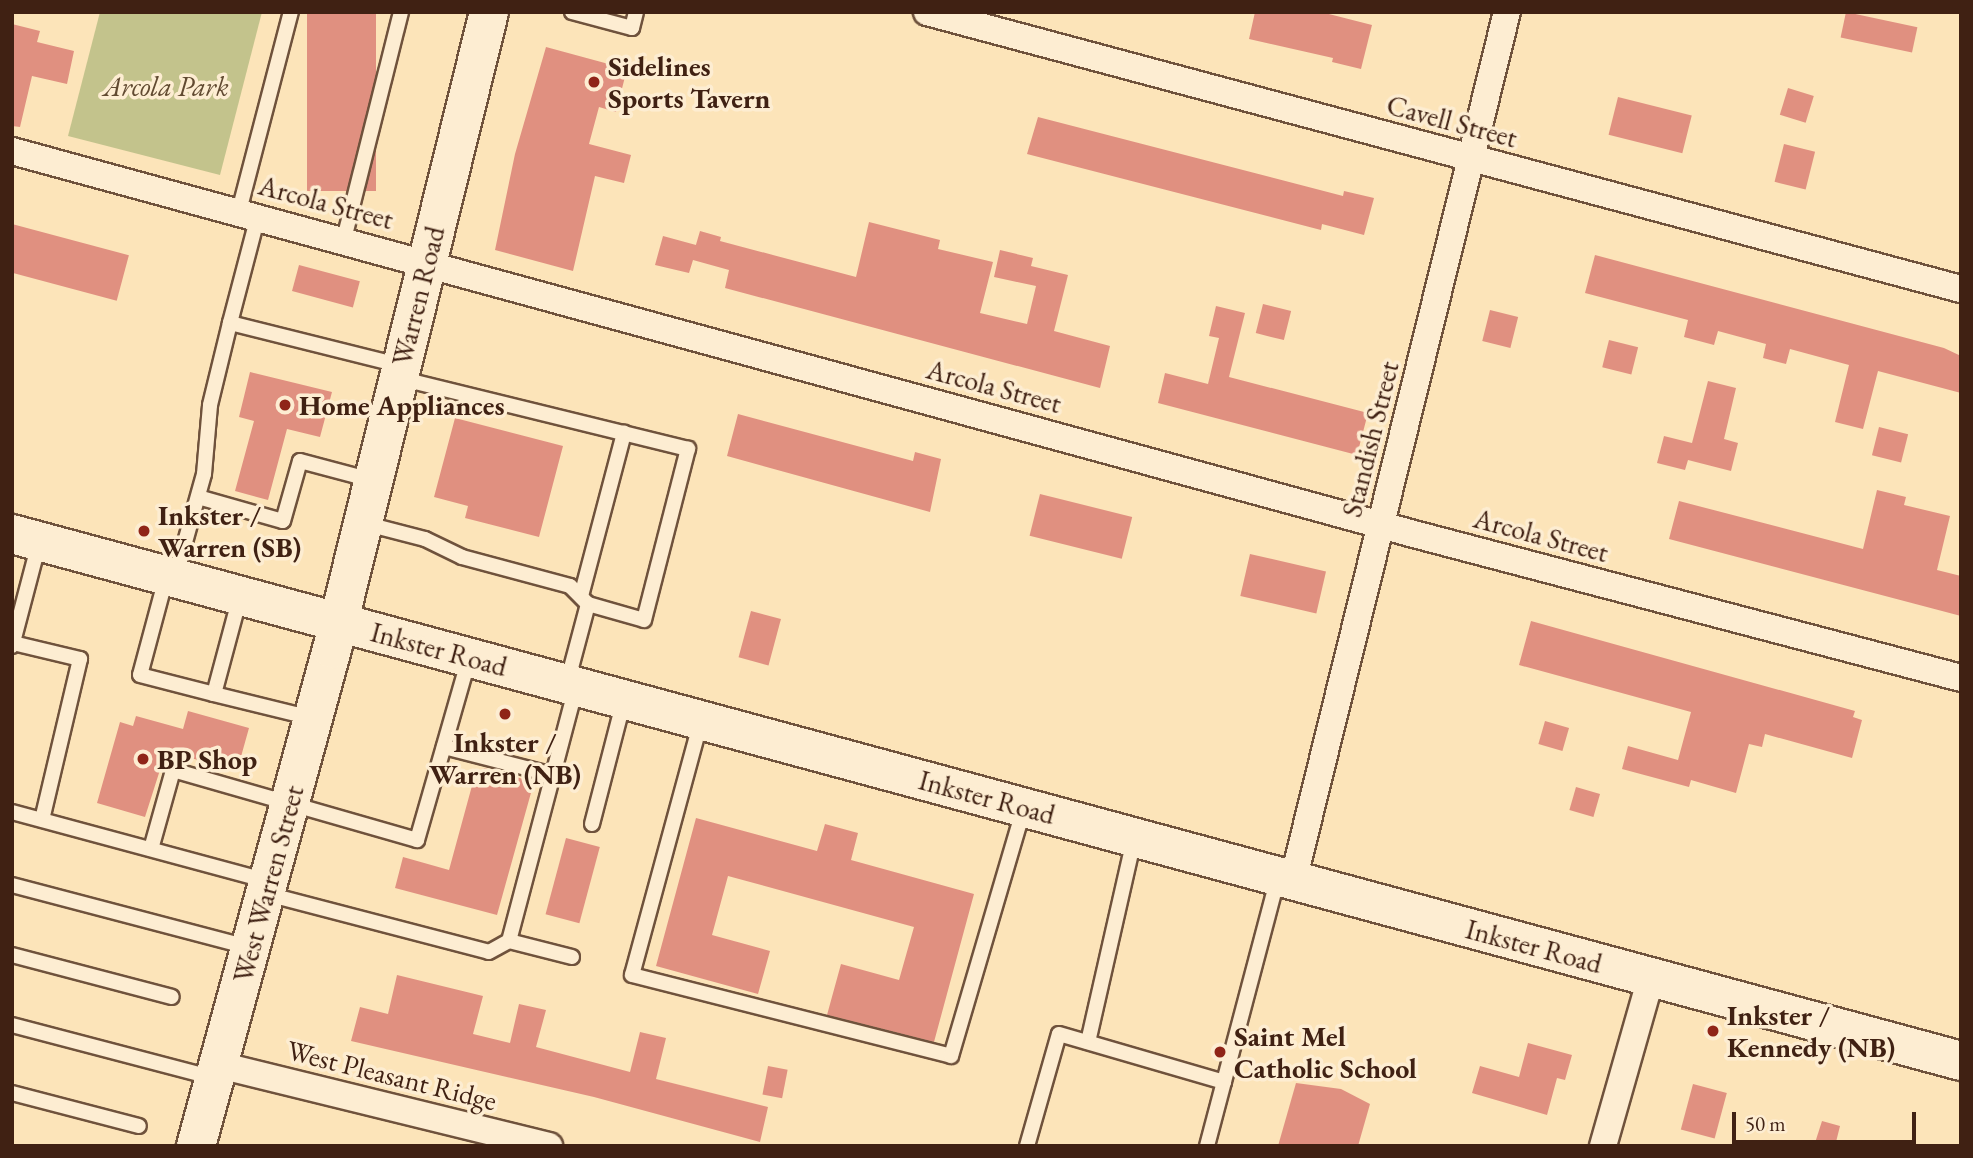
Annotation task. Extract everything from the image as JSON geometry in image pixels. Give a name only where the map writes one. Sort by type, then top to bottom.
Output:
[{"type":"main road","name":"Warren Road","points":[[337,621],[489,12]]},
{"type":"main road","name":"Inkster Road","points":[[26,538],[1961,1061]]},
{"type":"main road","name":"West Warren Street","points":[[197,1146],[337,621]]},
{"type":"street","name":"Cavell Street","points":[[928,12],[1961,289]]},
{"type":"street","name":"Standish Street","points":[[1286,879],[1382,525],[1507,12]]},
{"type":"street","name":"Arcola Street","points":[[12,151],[426,261],[1382,525],[1961,678]]},
{"type":"street","points":[[1603,1146],[1651,978]]},
{"type":"street","name":"West Pleasant Ridge","points":[[217,1072],[549,1146]]},
{"type":"lane","points":[[291,12],[249,214],[230,323],[210,405],[198,497],[140,675],[313,718]]},
{"type":"lane","points":[[344,239],[401,12]]},
{"type":"lane","points":[[572,12],[632,28],[636,12]]},
{"type":"lane","points":[[230,323],[688,449],[644,620],[585,600],[570,586],[462,557],[425,539],[362,522]]},
{"type":"lane","points":[[509,941],[553,775],[572,685],[585,600],[624,433]]},
{"type":"lane","points":[[198,497],[283,521],[300,461],[372,480]]},
{"type":"lane","points":[[26,538],[13,644],[80,659],[42,820]]},
{"type":"lane","points":[[214,694],[240,595]]},
{"type":"lane","points":[[151,849],[173,770],[291,801],[417,840],[470,657]]},
{"type":"lane","points":[[592,824],[625,699]]},
{"type":"lane","points":[[701,720],[632,975],[951,1056],[1024,808]]},
{"type":"lane","points":[[444,747],[553,775]]},
{"type":"lane","points":[[12,812],[151,849],[267,888],[489,952],[509,941],[572,957]]},
{"type":"lane","points":[[1087,1042],[1135,838]]},
{"type":"lane","points":[[1207,1146],[1286,879]]},
{"type":"lane","points":[[12,885],[250,947]]},
{"type":"lane","points":[[12,955],[172,997]]},
{"type":"lane","points":[[12,1025],[217,1072]]},
{"type":"lane","points":[[1027,1146],[1059,1034],[1224,1082]]},
{"type":"lane","points":[[12,1093],[139,1126]]},
{"type":"green space","name":"Arcola Park","points":[[100,12],[262,12],[220,175],[68,136]]},
{"type":"building","points":[[307,12],[376,12],[376,191],[307,191]]},
{"type":"building","points":[[1255,12],[1321,12],[1372,25],[1361,69],[1332,62],[1333,58],[1249,39]]},
{"type":"building","points":[[1846,12],[1917,27],[1912,53],[1841,37]]},
{"type":"building","points":[[12,24],[40,31],[37,42],[74,51],[67,84],[32,76],[20,127],[12,126]]},
{"type":"building","points":[[546,47],[627,69],[616,112],[599,107],[589,144],[631,155],[624,183],[595,176],[573,271],[495,250],[515,154]]},
{"type":"building","points":[[1788,88],[1814,96],[1806,123],[1780,115]]},
{"type":"building","points":[[1618,97],[1692,115],[1682,153],[1609,135]]},
{"type":"building","points":[[1038,117],[1343,196],[1344,191],[1374,198],[1364,235],[1322,224],[1321,230],[1027,154]]},
{"type":"building","points":[[1784,144],[1815,152],[1806,190],[1775,182]]},
{"type":"building","points":[[869,222],[940,240],[938,249],[993,262],[980,313],[1027,324],[1036,286],[994,277],[1000,250],[1033,258],[1031,266],[1068,275],[1054,331],[1110,346],[1100,388],[725,288],[729,270],[693,260],[689,273],[655,265],[663,236],[696,245],[700,231],[721,237],[720,241],[856,277]]},
{"type":"building","points":[[12,224],[129,255],[117,301],[12,273]]},
{"type":"building","points":[[1595,255],[1944,348],[1961,356],[1961,393],[1878,371],[1863,429],[1835,422],[1849,365],[1790,349],[1786,364],[1763,358],[1766,344],[1718,331],[1714,345],[1684,337],[1688,320],[1585,293]]},
{"type":"building","points":[[299,265],[360,281],[353,307],[292,291]]},
{"type":"building","points":[[1263,304],[1291,311],[1284,340],[1256,333]]},
{"type":"building","points":[[1216,306],[1245,313],[1229,377],[1368,413],[1357,455],[1158,403],[1165,373],[1208,384],[1219,338],[1209,336]]},
{"type":"building","points":[[1490,310],[1518,317],[1510,348],[1482,341]]},
{"type":"building","points":[[1609,340],[1638,347],[1631,374],[1602,367]]},
{"type":"building","name":"Home Appliances","points":[[250,372],[332,392],[320,437],[287,429],[268,500],[235,491],[254,421],[239,417]]},
{"type":"building","points":[[1708,381],[1736,388],[1724,439],[1738,443],[1731,471],[1688,460],[1685,470],[1657,463],[1664,436],[1692,443]]},
{"type":"building","points":[[738,414],[913,461],[915,452],[941,459],[930,512],[727,456]]},
{"type":"building","points":[[455,418],[563,446],[539,537],[465,518],[468,506],[434,497]]},
{"type":"building","points":[[1879,427],[1908,434],[1901,462],[1872,455]]},
{"type":"building","points":[[1877,490],[1906,497],[1904,505],[1950,516],[1937,570],[1961,576],[1961,616],[1669,539],[1679,501],[1863,549]]},
{"type":"building","points":[[1040,494],[1132,517],[1122,559],[1030,536]]},
{"type":"building","points":[[1250,554],[1326,572],[1316,613],[1240,596]]},
{"type":"building","points":[[751,611],[781,619],[769,665],[739,657]]},
{"type":"building","points":[[1531,621],[1855,711],[1853,717],[1862,720],[1852,758],[1765,734],[1762,747],[1749,744],[1736,793],[1691,780],[1689,787],[1622,769],[1628,746],[1678,760],[1691,712],[1519,665]]},
{"type":"building","points":[[188,711],[249,728],[237,771],[166,751],[145,817],[97,803],[120,722],[133,726],[136,716],[183,729]]},
{"type":"building","points":[[1545,721],[1569,728],[1562,751],[1538,744]]},
{"type":"building","points":[[484,768],[534,782],[497,915],[395,888],[403,857],[449,870],[473,782],[479,784]]},
{"type":"building","points":[[1576,787],[1600,794],[1593,817],[1569,810]]},
{"type":"building","points":[[696,818],[817,851],[825,824],[858,833],[851,860],[974,894],[934,1042],[827,1015],[841,964],[899,980],[914,927],[728,876],[712,935],[770,951],[758,994],[656,966]]},
{"type":"building","points":[[566,838],[600,847],[579,923],[546,914]]},
{"type":"building","points":[[397,975],[483,996],[473,1034],[510,1043],[519,1004],[546,1010],[536,1047],[630,1072],[640,1032],[666,1038],[656,1079],[768,1107],[760,1142],[594,1097],[351,1041],[360,1007],[388,1014]]},
{"type":"building","points":[[1528,1043],[1572,1055],[1565,1080],[1557,1078],[1547,1115],[1472,1093],[1480,1066],[1519,1077]]},
{"type":"building","points":[[768,1066],[788,1070],[782,1098],[762,1094]]},
{"type":"building","points":[[1296,1083],[1341,1089],[1370,1104],[1358,1146],[1278,1146]]},
{"type":"building","points":[[1693,1084],[1727,1093],[1715,1138],[1681,1129]]},
{"type":"building","points":[[1822,1121],[1840,1126],[1835,1146],[1814,1146]]},
{"type":"place","name":"Sidelines Sports Tavern","points":[[594,82]]},
{"type":"place","name":"Home Appliances","points":[[285,405]]},
{"type":"place","name":"Inkster / Warren (SB)","points":[[144,531]]},
{"type":"place","name":"Inkster / Warren (NB)","points":[[505,714]]},
{"type":"place","name":"BP Shop","points":[[143,759]]},
{"type":"place","name":"Inkster / Kennedy (NB)","points":[[1713,1031]]},
{"type":"place","name":"Saint Mel Catholic School","points":[[1220,1052]]}]
